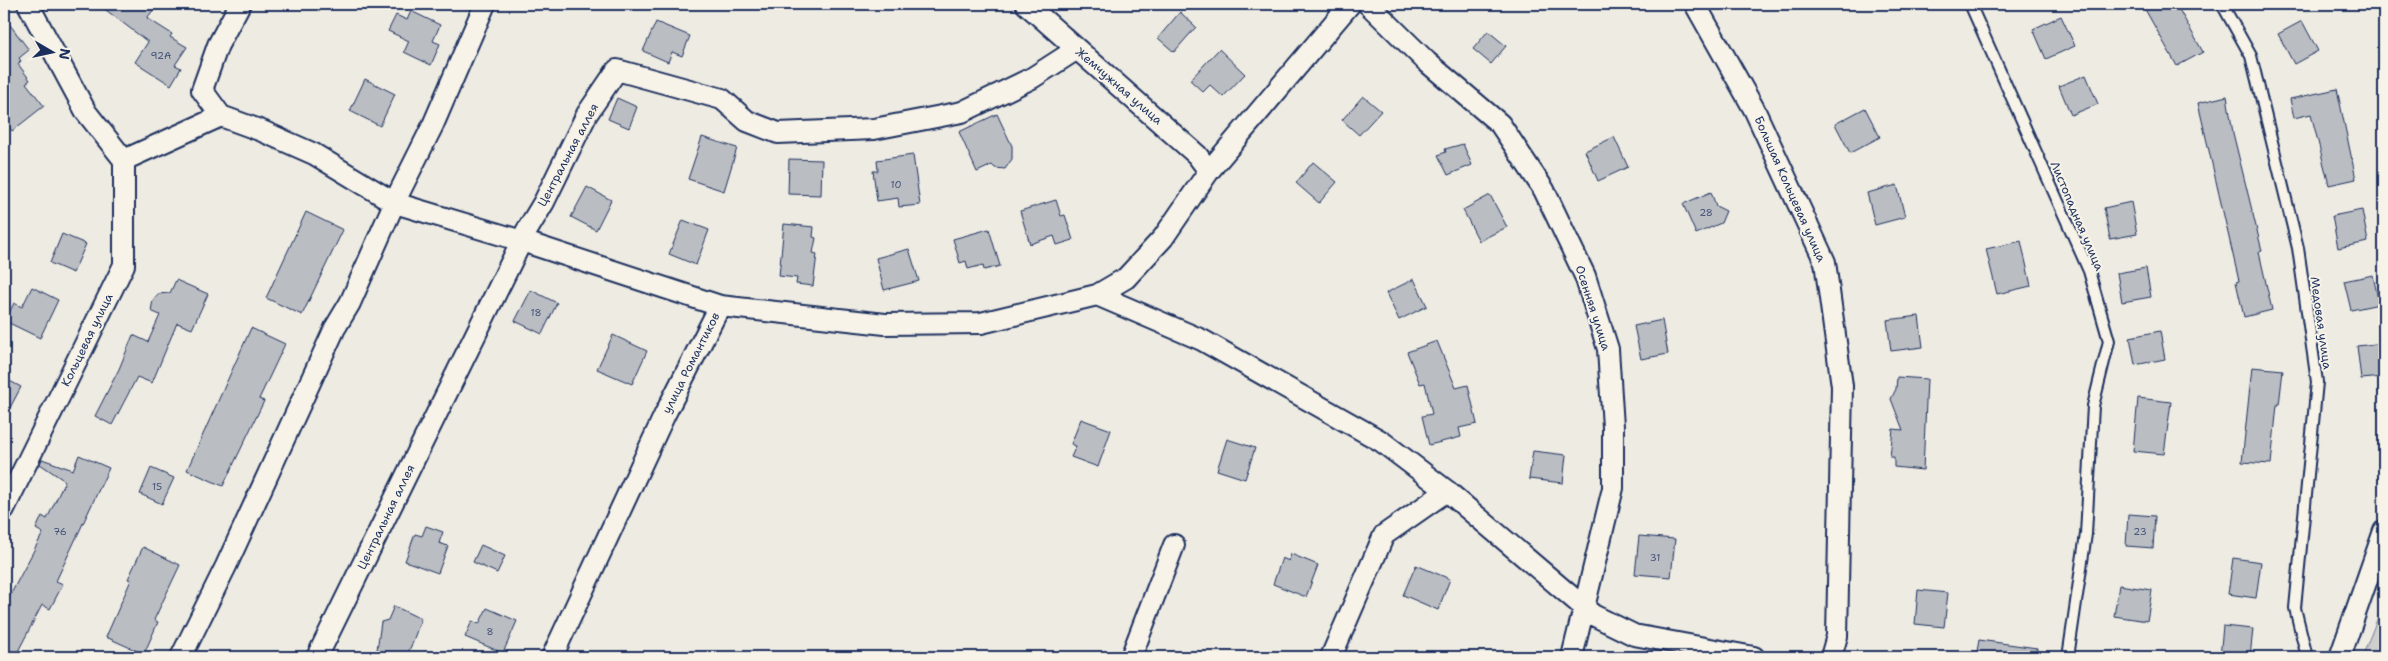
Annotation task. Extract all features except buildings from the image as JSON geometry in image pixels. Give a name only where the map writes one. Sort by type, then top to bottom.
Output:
[{"type":"street","points":[[28,4],[86,112],[124,160],[221,116]]},
{"type":"street","points":[[240,4],[218,46],[202,90],[221,116],[262,131],[314,154],[395,203],[522,241],[720,306]]},
{"type":"street","points":[[181,657],[226,566],[335,328],[350,303],[433,125],[486,4]]},
{"type":"street","name":"Жемчужная улица","points":[[1026,4],[1197,155],[1209,171]]},
{"type":"street","name":"улица Романтиков","points":[[552,657],[664,414],[720,306],[885,324],[981,323],[1097,295],[1126,278],[1163,238],[1209,171],[1350,4]]},
{"type":"street","name":"Осенняя улица","points":[[1368,4],[1427,62],[1500,124],[1544,190],[1585,276],[1608,348],[1613,427],[1613,488],[1572,657]]},
{"type":"street","name":"Большая Кольцевая улица","points":[[1695,4],[1754,109],[1825,262],[1842,386],[1837,636],[1831,657]]},
{"type":"street","name":"Центральная аллея","points":[[317,657],[522,241],[544,202],[587,114],[617,70],[722,99],[747,121],[778,133],[874,129],[962,112],[1032,78],[1077,49]]},
{"type":"street","name":"Кольцевая улица","points":[[4,509],[124,265],[124,160]]},
{"type":"street","points":[[1097,295],[1202,340],[1381,441],[1446,491],[1593,615],[1634,635],[1754,657]]},
{"type":"street","points":[[1331,657],[1384,534],[1446,491]]},
{"type":"street","points":[[2340,657],[2384,531]]},
{"type":"street","points":[[1131,657],[1174,545]]},
{"type":"lane","name":"Листопадная улица","points":[[1970,4],[2089,271],[2109,340],[2093,406],[2086,534],[2068,657]]},
{"type":"lane","name":"Медовая улица","points":[[2222,4],[2251,56],[2298,248],[2317,382],[2295,608],[2307,657]]},
{"type":"shaded area","points":[[2384,602],[2384,657],[2362,657]]}]
